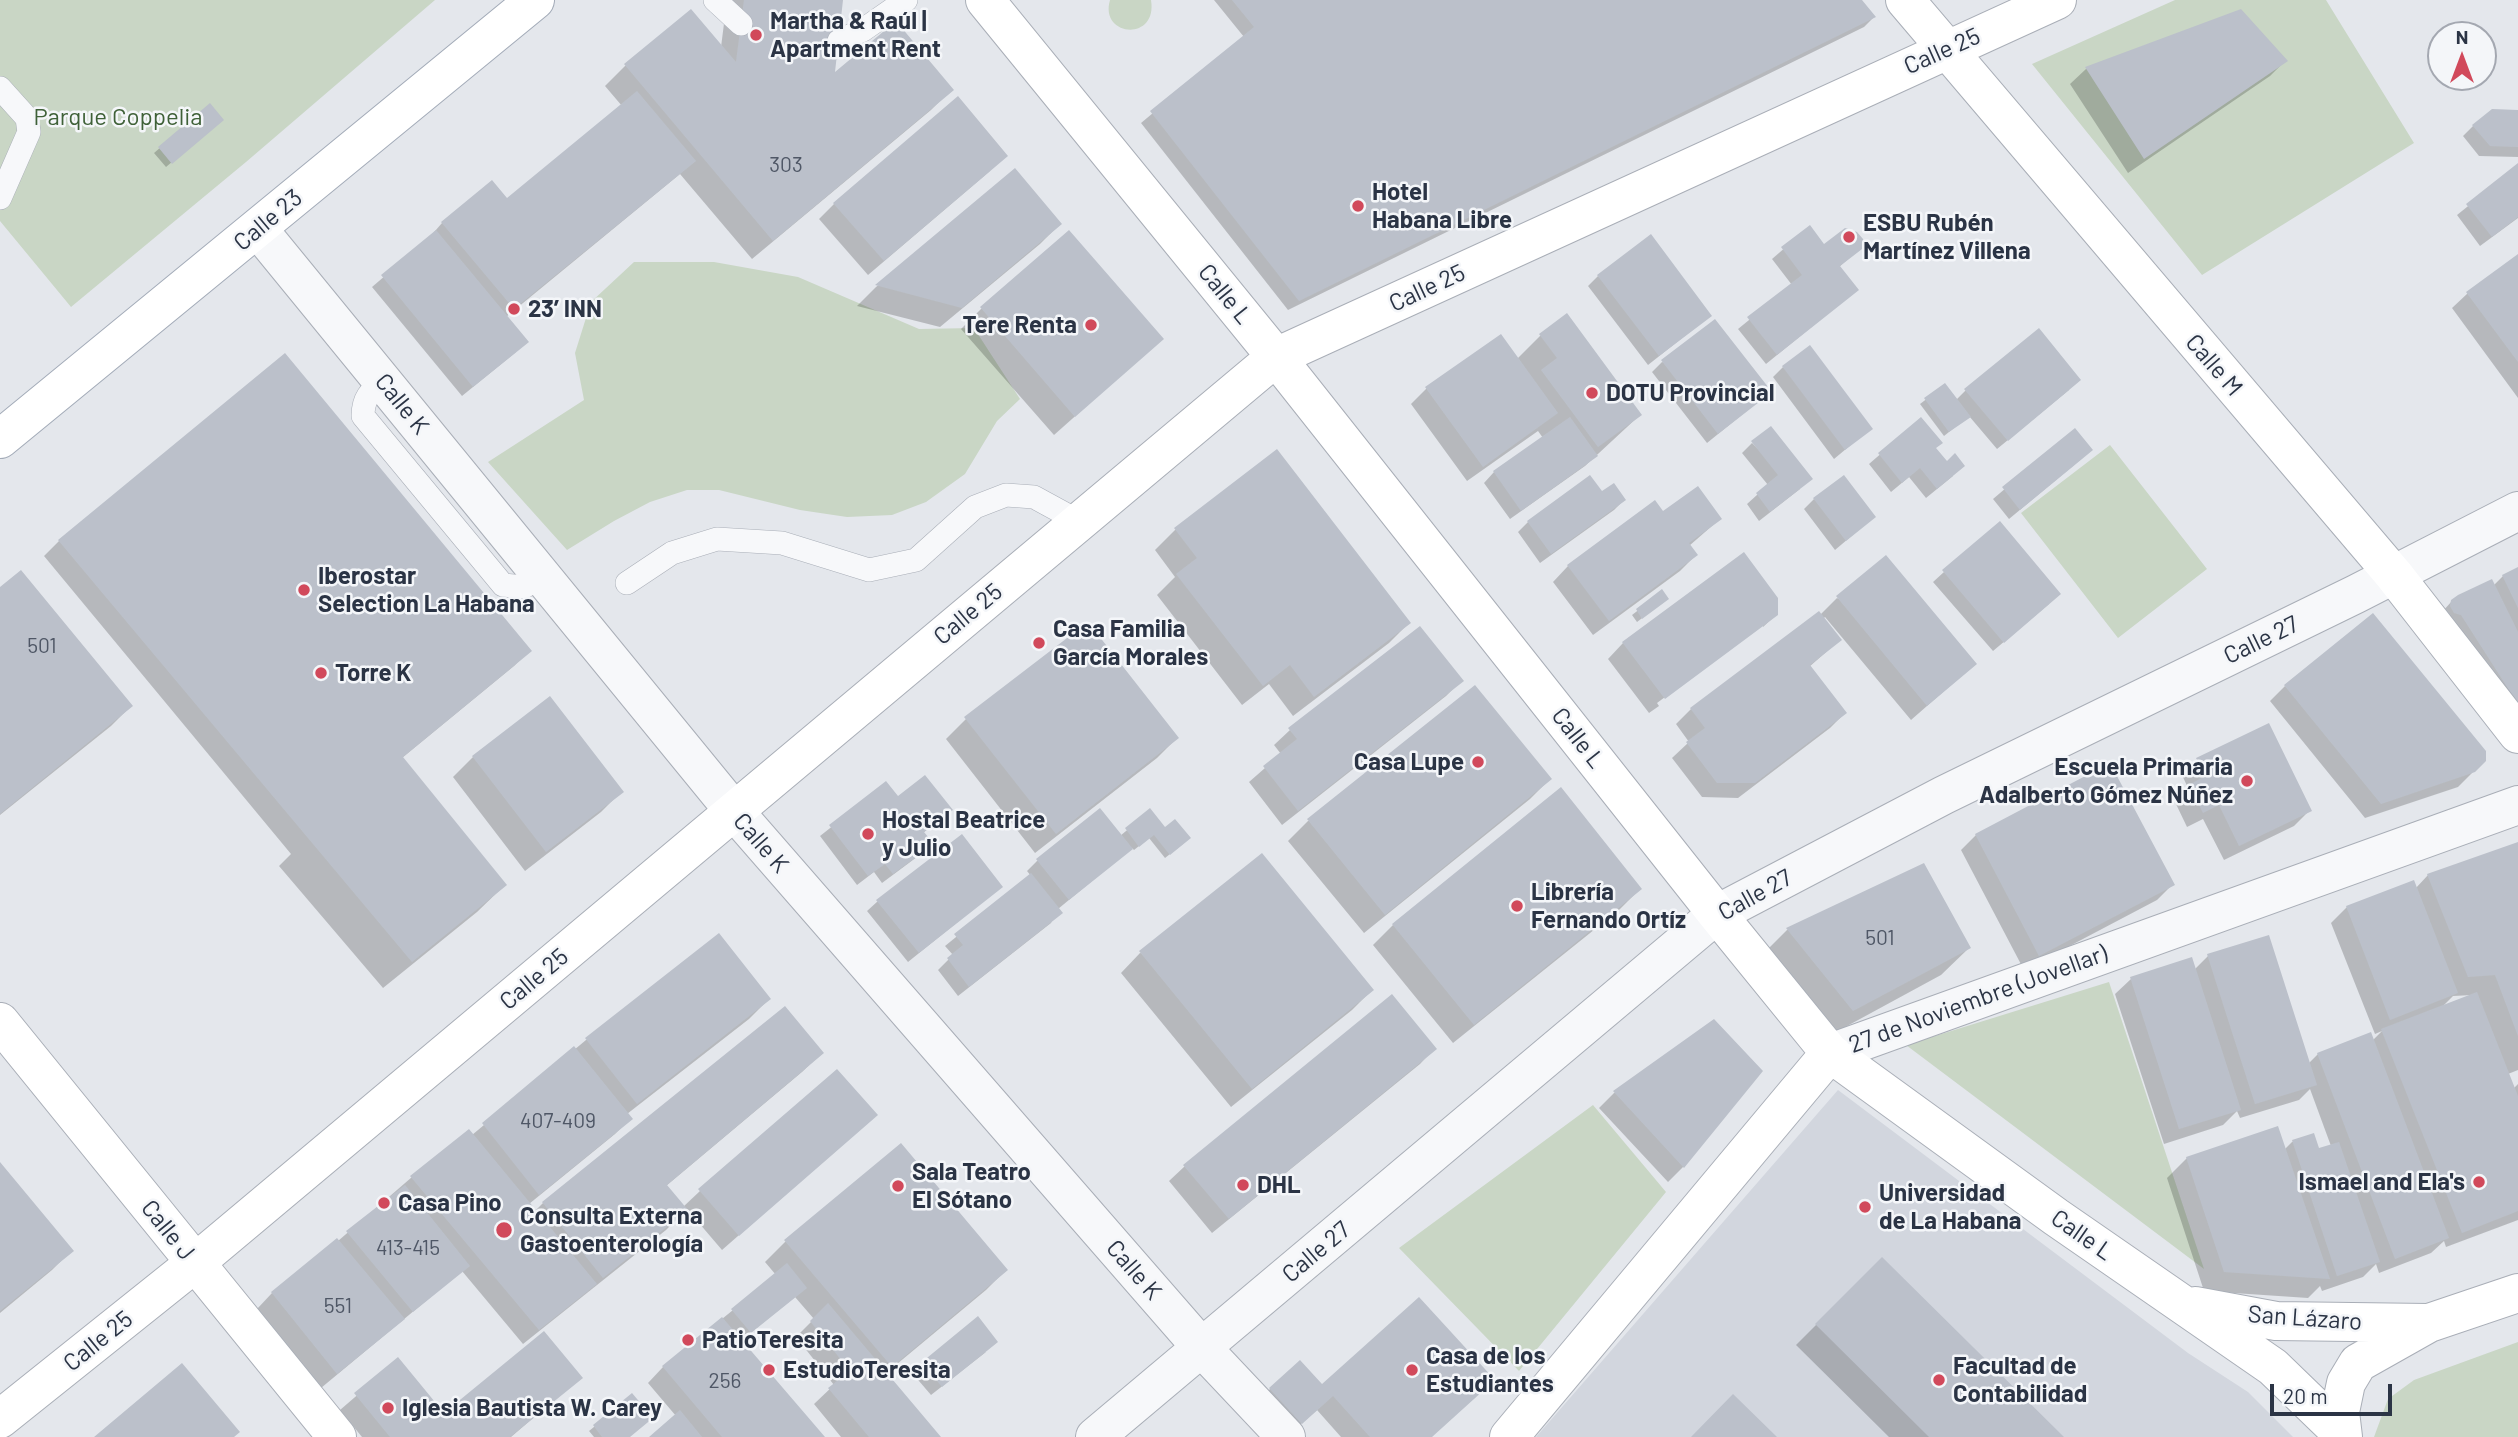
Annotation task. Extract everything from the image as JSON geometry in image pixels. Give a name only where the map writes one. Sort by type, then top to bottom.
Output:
[{"type":"street","name":"Calle 23","points":[[0,439],[535,0]]},
{"type":"street","name":"Calle L","points":[[985,0],[1276,357],[1830,1053],[2056,1217],[2273,1367],[2342,1437]]},
{"type":"street","name":"Calle M","points":[[1905,0],[2394,575],[2518,734]]},
{"type":"street","name":"Calle 25","points":[[0,1419],[195,1263],[1276,357],[2057,0]]},
{"type":"street","name":"Calle K","points":[[258,229],[734,811],[1202,1348],[1286,1437]]},
{"type":"street","name":"Calle 27","points":[[1096,1437],[1717,914],[1944,795],[2394,575],[2518,511]]},
{"type":"street","name":"27 de Noviembre (Jovellar)","points":[[1509,1437],[1830,1053],[2518,805]]},
{"type":"street","name":"Calle J","points":[[0,1022],[337,1437]]},
{"type":"street","name":"San Lázaro","points":[[2342,1437],[2340,1412],[2346,1383],[2358,1363],[2429,1323],[2518,1293]]},
{"type":"street","name":"San Lázaro","points":[[2183,1304],[2276,1321],[2429,1323]]},
{"type":"lane","points":[[715,0],[741,24]]},
{"type":"lane","points":[[839,41],[863,30],[906,0]]},
{"type":"lane","points":[[0,88],[27,117],[29,132],[0,198]]},
{"type":"lane","points":[[627,583],[672,553],[717,539],[782,543],[870,570],[916,559],[975,506],[1006,495],[1034,497],[1078,522]]},
{"type":"shaded area","name":"Universidad de La Habana","points":[[1838,1090],[2188,1353],[2248,1392],[2293,1437],[1536,1437]]},
{"type":"green space","name":"Parque Coppelia","points":[[0,0],[435,0],[71,307],[0,221]]},
{"type":"green space","points":[[1110,0],[1151,0],[1151,14],[1146,23],[1138,28],[1129,30],[1120,27],[1113,22],[1109,12]]},
{"type":"green space","points":[[2175,0],[2326,0],[2414,143],[2202,275],[2032,64]]},
{"type":"green space","points":[[634,262],[714,262],[798,277],[919,329],[974,328],[1020,399],[997,421],[965,474],[926,502],[892,515],[847,517],[800,510],[719,490],[687,490],[650,502],[567,550],[488,462],[584,400],[575,353],[591,302]]},
{"type":"green space","points":[[2110,445],[2207,569],[2118,638],[2021,513]]},
{"type":"green space","points":[[2109,982],[2204,1269],[1906,1045]]},
{"type":"green space","points":[[1593,1105],[1666,1192],[1519,1371],[1399,1248]]},
{"type":"green space","points":[[2518,1342],[2518,1437],[2374,1437],[2388,1399],[2414,1380]]},
{"type":"building","points":[[744,0],[843,0],[835,72],[896,21],[954,90],[773,241],[624,64],[691,9],[736,62]]},
{"type":"building","name":"Hotel Habana Libre","points":[[1232,0],[1862,0],[1876,17],[1299,301],[1150,111],[1254,27]]},
{"type":"building","points":[[2241,9],[2288,61],[2144,159],[2085,67]]},
{"type":"building","points":[[637,91],[696,161],[514,309],[441,222],[492,180],[507,198]]},
{"type":"building","points":[[958,96],[1008,156],[884,261],[833,203]]},
{"type":"building","points":[[210,103],[224,120],[172,164],[158,147]]},
{"type":"building","points":[[2492,109],[2518,110],[2518,147],[2490,146],[2472,125]]},
{"type":"building","points":[[2518,163],[2518,217],[2492,237],[2466,204]]},
{"type":"building","points":[[1015,168],[1062,224],[962,308],[875,285]]},
{"type":"building","points":[[1810,225],[1824,244],[1845,228],[1857,232],[1863,239],[1866,246],[1840,266],[1859,290],[1777,355],[1747,317],[1802,275],[1781,247]]},
{"type":"building","points":[[436,230],[529,342],[473,387],[381,275]]},
{"type":"building","points":[[1069,230],[1164,339],[1075,417],[980,307]]},
{"type":"building","points":[[1651,234],[1712,316],[1659,356],[1597,275]]},
{"type":"building","points":[[2518,254],[2518,362],[2466,292]]},
{"type":"building","name":"DOTU Provincial","points":[[1567,313],[1642,415],[1598,447],[1541,370],[1557,358],[1539,334]]},
{"type":"building","points":[[1715,319],[1772,392],[1718,434],[1661,360]]},
{"type":"building","points":[[2039,328],[2081,380],[2008,441],[1964,389]]},
{"type":"building","points":[[1501,334],[1558,413],[1483,467],[1425,387]]},
{"type":"building","points":[[1810,345],[1873,429],[1845,450],[1782,366]]},
{"type":"building","points":[[285,353],[532,651],[403,757],[507,885],[412,962],[58,540]]},
{"type":"building","points":[[1945,383],[1971,417],[1949,432],[1924,398]]},
{"type":"building","points":[[1570,417],[1598,456],[1521,511],[1493,471]]},
{"type":"building","points":[[1921,417],[1943,443],[1936,448],[1947,461],[1955,453],[1965,466],[1937,489],[1920,468],[1902,483],[1878,453]]},
{"type":"building","points":[[1771,426],[1813,479],[1770,512],[1756,493],[1778,475],[1751,441]]},
{"type":"building","points":[[2075,428],[2093,450],[2020,510],[2002,487]]},
{"type":"building","points":[[1277,449],[1411,623],[1314,697],[1290,665],[1263,686],[1176,574],[1197,558],[1174,528]]},
{"type":"building","points":[[1590,475],[1602,491],[1614,483],[1626,500],[1551,554],[1527,521]]},
{"type":"building","points":[[1844,475],[1876,517],[1846,541],[1813,498]]},
{"type":"building","points":[[1698,486],[1722,519],[1689,543],[1698,555],[1609,621],[1567,565],[1655,500],[1663,511]]},
{"type":"building","points":[[2000,521],[2061,594],[2004,643],[1942,570]]},
{"type":"building","points":[[1744,552],[1778,598],[1778,615],[1665,699],[1622,642]]},
{"type":"building","points":[[1886,555],[1977,664],[1927,706],[1836,596]]},
{"type":"building","points":[[2518,567],[2518,608],[2502,575]]},
{"type":"building","points":[[21,570],[133,706],[0,814],[0,587]]},
{"type":"building","points":[[2492,579],[2518,632],[2518,704],[2461,615],[2454,613],[2450,606],[2451,600],[2458,595]]},
{"type":"building","points":[[1662,589],[1669,599],[1642,619],[1636,609]]},
{"type":"building","points":[[1819,611],[1842,640],[1810,665],[1847,713],[1755,783],[1717,783],[1686,742],[1705,728],[1690,708]]},
{"type":"building","points":[[2373,613],[2486,751],[2486,761],[2475,772],[2381,804],[2284,685]]},
{"type":"building","points":[[1088,622],[1179,738],[1056,834],[964,717]]},
{"type":"building","points":[[1420,626],[1464,681],[1298,811],[1263,766],[1297,739],[1288,728]]},
{"type":"building","points":[[1475,685],[1552,779],[1385,915],[1307,819]]},
{"type":"building","points":[[550,696],[624,792],[546,852],[472,756]]},
{"type":"building","name":"Escuela Primaria Adalberto Gómez Núñez","points":[[2269,723],[2312,811],[2239,846],[2219,805],[2203,813],[2189,785],[2205,776],[2196,758]]},
{"type":"building","points":[[2110,763],[2175,885],[2039,956],[1975,834]]},
{"type":"building","points":[[925,775],[953,810],[924,832],[934,844],[893,874],[885,864],[868,876],[829,825],[886,781],[898,796]]},
{"type":"building","name":"Librería Fernando Ortíz","points":[[1561,787],[1642,889],[1474,1025],[1392,924]]},
{"type":"building","points":[[1100,808],[1133,849],[1069,900],[1036,859]]},
{"type":"building","points":[[1150,808],[1165,827],[1175,819],[1191,838],[1170,855],[1154,835],[1139,847],[1125,828]]},
{"type":"building","points":[[962,834],[1003,887],[919,953],[876,900]]},
{"type":"building","points":[[2518,842],[2518,1036],[2495,975],[2468,977],[2427,874]]},
{"type":"building","points":[[1262,853],[1374,990],[1252,1089],[1139,951]]},
{"type":"building","points":[[1924,863],[1971,948],[1853,1011],[1786,928]]},
{"type":"building","points":[[1031,873],[1063,913],[969,987],[947,958],[963,945],[954,934]]},
{"type":"building","points":[[2414,880],[2458,993],[2390,1020],[2346,906]]},
{"type":"building","points":[[719,933],[771,999],[637,1104],[585,1038]]},
{"type":"building","points":[[2269,935],[2317,1085],[2255,1104],[2207,954]]},
{"type":"building","points":[[2192,957],[2241,1110],[2179,1129],[2130,977]]},
{"type":"building","points":[[2477,992],[2518,1096],[2518,1211],[2462,1233],[2381,1029]]},
{"type":"building","points":[[1392,994],[1437,1049],[1229,1219],[1183,1165]]},
{"type":"building","points":[[785,1006],[824,1053],[667,1185],[688,1210],[603,1278],[542,1202]]},
{"type":"building","points":[[1714,1019],[1763,1071],[1684,1168],[1613,1091]]},
{"type":"building","points":[[2371,1032],[2449,1238],[2395,1259],[2317,1053]]},
{"type":"building","points":[[574,1046],[633,1119],[539,1195],[482,1123]]},
{"type":"building","points":[[837,1069],[878,1115],[739,1236],[698,1189]]},
{"type":"building","points":[[2278,1126],[2330,1279],[2224,1272],[2186,1157]]},
{"type":"building","name":"Consulta Externa Gastoenterología","points":[[469,1129],[597,1284],[539,1330],[410,1176]]},
{"type":"building","points":[[2314,1133],[2319,1148],[2339,1142],[2380,1262],[2337,1276],[2292,1140]]},
{"type":"building","points":[[901,1143],[1008,1270],[892,1367],[784,1240]]},
{"type":"building","points":[[0,1162],[74,1251],[0,1311]]},
{"type":"building","points":[[405,1185],[470,1266],[413,1312],[346,1231]]},
{"type":"building","points":[[337,1238],[405,1319],[337,1374],[271,1292]]},
{"type":"building","name":"Facultad de Contabilidad","points":[[1882,1257],[2064,1437],[1929,1437],[1815,1324]]},
{"type":"building","points":[[787,1263],[807,1288],[751,1333],[731,1309]]},
{"type":"building","name":"Casa de los Estudiantes","points":[[1419,1297],[1495,1380],[1432,1437],[1370,1437],[1333,1396],[1302,1424],[1269,1388],[1300,1360],[1322,1384]]},
{"type":"building","points":[[828,1303],[941,1437],[869,1437],[828,1388],[850,1371],[810,1321]]},
{"type":"building","points":[[978,1316],[998,1342],[942,1387],[922,1362]]},
{"type":"building","points":[[722,1317],[825,1437],[722,1437],[662,1366]]},
{"type":"building","points":[[544,1331],[583,1378],[510,1437],[390,1437],[354,1393],[398,1357],[444,1413]]},
{"type":"building","points":[[182,1363],[240,1432],[234,1437],[94,1437]]},
{"type":"building","points":[[632,1393],[653,1418],[630,1437],[602,1437],[593,1425]]},
{"type":"building","points":[[1733,1394],[1777,1437],[1691,1437]]},
{"type":"building","points":[[680,1410],[702,1437],[649,1437]]},
{"type":"place","name":"Martha & Raúl | Apartment Rent","points":[[756,35]]},
{"type":"place","name":"Hotel Habana Libre","points":[[1358,206]]},
{"type":"place","name":"ESBU Rubén Martínez Villena","points":[[1849,237]]},
{"type":"place","name":"23’ INN","points":[[514,309]]},
{"type":"place","name":"Tere Renta","points":[[1091,325]]},
{"type":"place","name":"DOTU Provincial","points":[[1592,393]]},
{"type":"place","name":"Iberostar Selection La Habana","points":[[304,590]]},
{"type":"place","name":"Casa Familia García Morales","points":[[1039,643]]},
{"type":"place","name":"Torre K","points":[[321,673]]},
{"type":"place","name":"Casa Lupe","points":[[1478,762]]},
{"type":"place","name":"Escuela Primaria Adalberto Gómez Núñez","points":[[2247,781]]},
{"type":"place","name":"Hostal Beatrice y Julio","points":[[868,834]]},
{"type":"place","name":"Librería Fernando Ortíz","points":[[1517,906]]},
{"type":"place","name":"Ismael and Ela's","points":[[2479,1182]]},
{"type":"place","name":"DHL","points":[[1243,1185]]},
{"type":"place","name":"Sala Teatro El Sótano","points":[[898,1186]]},
{"type":"place","name":"Casa Pino","points":[[384,1203]]},
{"type":"place","name":"Universidad de La Habana","points":[[1865,1207]]},
{"type":"place","name":"Consulta Externa Gastoenterología","points":[[504,1230]]},
{"type":"place","name":"PatioTeresita","points":[[688,1340]]},
{"type":"place","name":"EstudioTeresita","points":[[769,1370]]},
{"type":"place","name":"Casa de los Estudiantes","points":[[1412,1370]]},
{"type":"place","name":"Facultad de Contabilidad","points":[[1939,1380]]},
{"type":"place","name":"Iglesia Bautista W. Carey","points":[[388,1408]]}]
